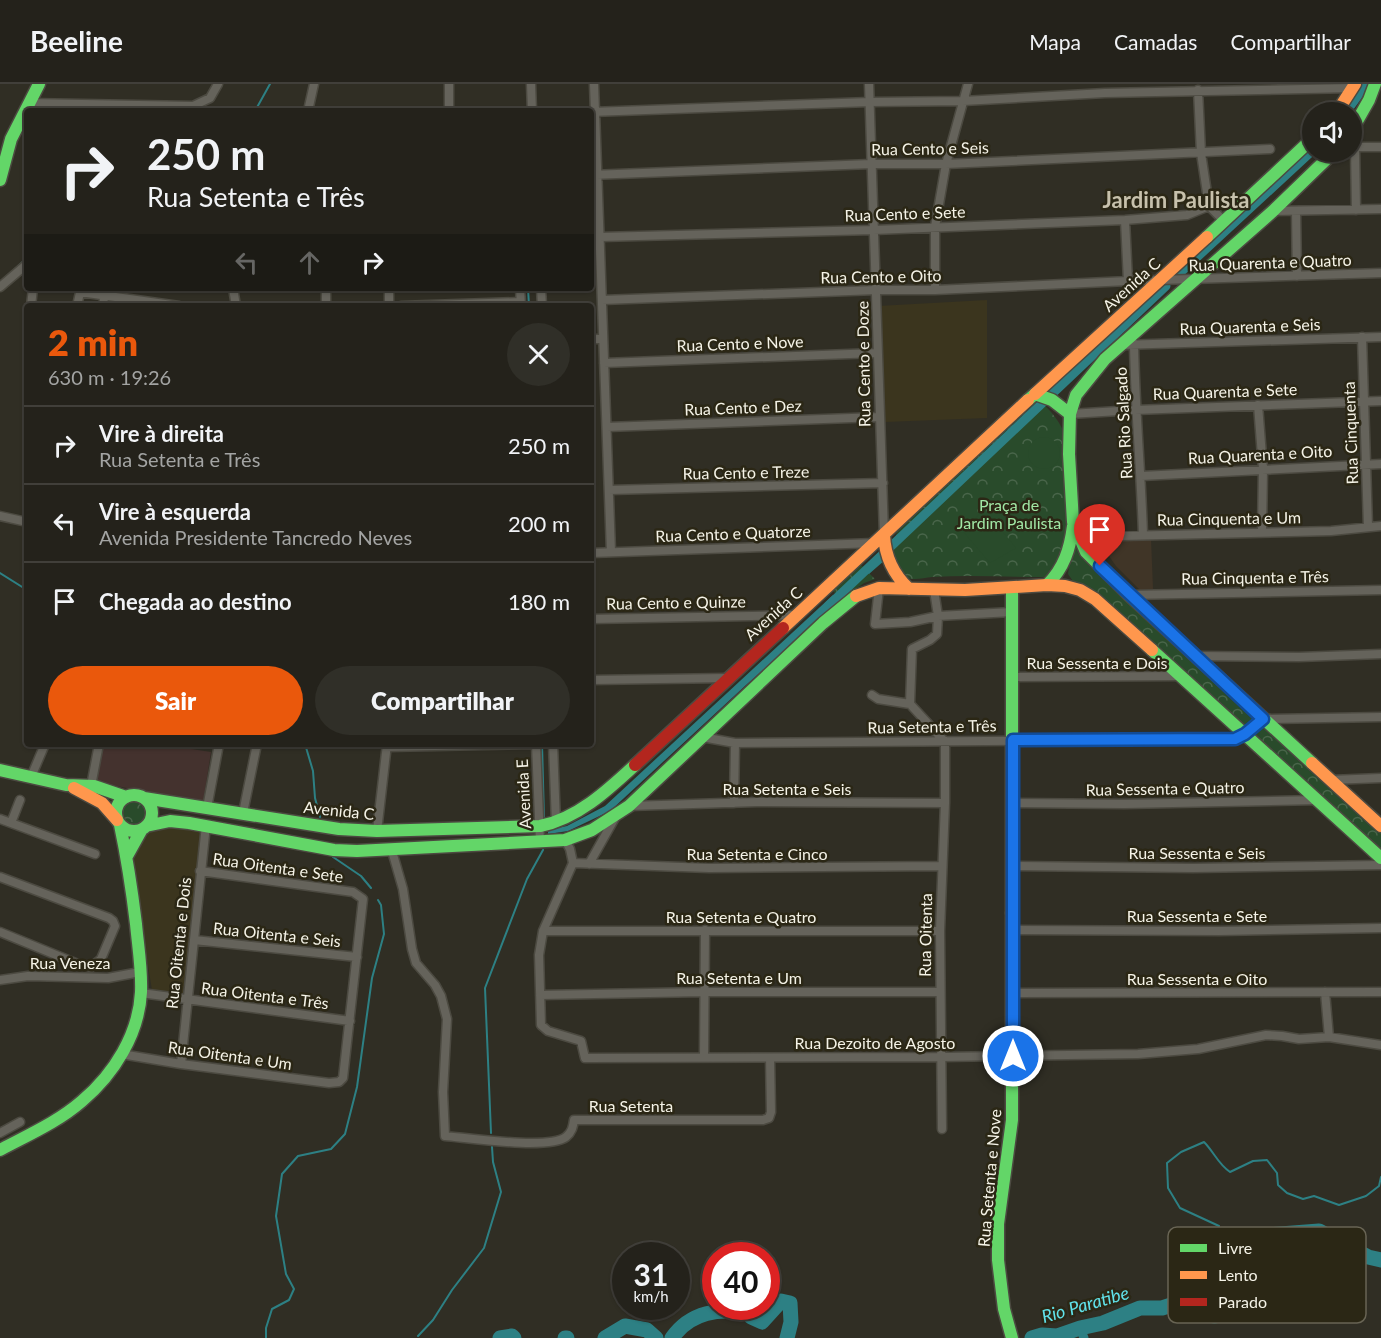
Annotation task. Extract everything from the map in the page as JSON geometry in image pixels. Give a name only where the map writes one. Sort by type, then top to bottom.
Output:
[{"type":"main road","points":[[26,108],[39,84]]},
{"type":"main road","points":[[1362,112],[1377,85]]},
{"type":"main road","points":[[1344,102],[1354,86]]},
{"type":"main road","points":[[0,180],[11,139],[24,111]]},
{"type":"main road","name":"Avenida C","points":[[144,798],[339,829],[377,831],[540,826],[556,823],[592,802],[632,768],[727,678],[1044,396],[1160,281],[1302,148]]},
{"type":"main road","points":[[1047,585],[1060,572],[1069,553],[1073,522],[1069,454],[1070,414],[1076,395],[1091,373],[1273,211],[1324,162]]},
{"type":"main road","points":[[1044,396],[1070,414]]},
{"type":"main road","points":[[1073,522],[1086,552],[1129,595],[1381,826]]},
{"type":"main road","points":[[881,542],[895,575],[909,589]]},
{"type":"main road","points":[[0,770],[66,785],[85,792],[102,803],[130,831],[164,822],[206,825],[334,850],[392,850],[565,840],[592,830],[629,806],[846,602],[858,594],[883,588],[934,590],[1065,586],[1080,590],[1095,599],[1381,858]]},
{"type":"main road","name":"Rua Setenta e Nove","points":[[1011,1337],[1004,1309],[998,1260],[998,1224],[1012,1120],[1012,588]]},
{"type":"main road","points":[[66,785],[91,786],[126,797]]},
{"type":"main road","points":[[0,1150],[61,1115],[91,1094],[114,1068],[131,1035],[141,993],[139,932],[127,856],[116,814],[118,804],[126,797],[134,795],[144,798],[150,805],[152,814],[127,856]]},
{"type":"main road","points":[[413,830],[414,848]]},
{"type":"street","points":[[28,103],[193,106],[210,98],[218,84]]},
{"type":"street","points":[[309,108],[314,84]]},
{"type":"street","points":[[449,84],[449,108]]},
{"type":"street","points":[[531,84],[532,108]]},
{"type":"street","points":[[593,108],[594,84]]},
{"type":"street","name":"Rua Cento e Doze","points":[[869,84],[877,290],[876,353],[883,483],[881,542]]},
{"type":"street","points":[[934,291],[935,227],[946,164],[968,84]]},
{"type":"street","points":[[594,112],[963,101],[1105,88],[1198,90],[1354,86]]},
{"type":"street","points":[[1198,90],[1201,153],[1209,206],[1224,221]]},
{"type":"street","points":[[1362,147],[1381,147]]},
{"type":"street","name":"Rua Cento e Seis","points":[[594,175],[872,164],[946,164],[1270,149]]},
{"type":"street","points":[[1354,162],[1356,210]]},
{"type":"street","points":[[594,175],[600,237],[610,552]]},
{"type":"street","name":"Rua Cento e Sete","points":[[600,237],[874,230],[1125,220],[1187,215],[1209,206]]},
{"type":"street","points":[[1273,211],[1381,209]]},
{"type":"street","points":[[1296,212],[1297,276]]},
{"type":"street","points":[[1125,220],[1128,282]]},
{"type":"street","points":[[0,287],[24,267]]},
{"type":"street","name":"Rua Quarenta e Quatro","points":[[1160,281],[1381,273]]},
{"type":"street","name":"Rua Cento e Oito","points":[[602,300],[877,290],[934,291],[1160,281]]},
{"type":"street","points":[[104,292],[163,303]]},
{"type":"street","name":"Rua Quarenta e Seis","points":[[1121,345],[1381,337]]},
{"type":"street","name":"Rua Cinquenta","points":[[1362,338],[1368,527]]},
{"type":"street","points":[[594,339],[603,339]]},
{"type":"street","name":"Rua Rio Salgado","points":[[1134,344],[1135,410],[1143,535]]},
{"type":"street","name":"Rua Cento e Nove","points":[[604,363],[876,353]]},
{"type":"street","name":"Rua Quarenta e Sete","points":[[1070,414],[1381,401]]},
{"type":"street","points":[[1258,405],[1263,469],[1263,532]]},
{"type":"street","name":"Rua Cento e Dez","points":[[607,427],[879,417]]},
{"type":"street","name":"Rua Quarenta e Oito","points":[[1141,476],[1381,464]]},
{"type":"street","name":"Rua Cento e Treze","points":[[609,490],[883,483]]},
{"type":"street","points":[[0,516],[24,521]]},
{"type":"street","name":"Rua Cinquenta e Um","points":[[1078,537],[1331,531],[1381,526]]},
{"type":"street","name":"Rua Cento e Quatorze","points":[[594,553],[881,542]]},
{"type":"street","points":[[883,588],[875,624],[910,622],[938,616],[1012,612]]},
{"type":"street","points":[[910,704],[912,649],[934,638],[937,634],[938,616],[934,590]]},
{"type":"street","name":"Rua Cinquenta e Três","points":[[1129,595],[1381,590]]},
{"type":"street","name":"Rua Cento e Quinze","points":[[594,619],[797,615]]},
{"type":"street","points":[[1196,656],[1299,657],[1381,654]]},
{"type":"street","name":"Rua Sessenta e Dois","points":[[1013,677],[1182,676]]},
{"type":"street","points":[[594,680],[727,678]]},
{"type":"street","points":[[872,695],[878,699],[910,704],[945,742]]},
{"type":"street","points":[[1263,719],[1381,717]]},
{"type":"street","name":"Rua Setenta e Três","points":[[702,737],[735,742],[1235,739],[1263,719]]},
{"type":"street","points":[[734,803],[735,742]]},
{"type":"street","name":"Rua Oitenta","points":[[942,1129],[939,992],[945,742]]},
{"type":"street","points":[[31,777],[44,747]]},
{"type":"street","points":[[91,786],[98,747]]},
{"type":"street","points":[[207,808],[218,747]]},
{"type":"street","points":[[243,813],[256,747]]},
{"type":"street","points":[[377,831],[386,747]]},
{"type":"street","name":"Avenida E","points":[[536,747],[540,842]]},
{"type":"street","name":"Avenida E","points":[[553,747],[556,823]]},
{"type":"street","points":[[1331,780],[1381,778]]},
{"type":"street","points":[[11,823],[20,800]]},
{"type":"street","name":"Rua Sessenta e Quatro","points":[[1012,803],[1124,804],[1319,800]]},
{"type":"street","name":"Rua Setenta e Seis","points":[[629,806],[945,802]]},
{"type":"street","points":[[589,864],[616,816]]},
{"type":"street","points":[[0,819],[95,854]]},
{"type":"street","name":"Rua Oitenta e Dois","points":[[181,1064],[206,825]]},
{"type":"street","points":[[540,995],[539,955],[543,931],[573,863],[565,840]]},
{"type":"street","name":"Rua Setenta","points":[[392,850],[403,889],[416,963],[435,985],[441,996],[447,1019],[443,1092],[445,1136],[542,1142],[564,1138],[572,1129],[574,1120],[763,1120],[769,1118],[771,1112],[770,1058]]},
{"type":"street","name":"Rua Setenta e Cinco","points":[[573,863],[709,868],[941,866]]},
{"type":"street","name":"Rua Sessenta e Seis","points":[[1013,866],[1193,868],[1381,865]]},
{"type":"street","name":"Rua Oitenta e Sete","points":[[200,871],[353,892],[363,899],[357,957]]},
{"type":"street","points":[[0,877],[109,918],[113,921],[114,926],[101,959],[92,967],[78,964],[0,932]]},
{"type":"street","name":"Rua Sessenta e Sete","points":[[1013,930],[1219,931],[1381,928]]},
{"type":"street","points":[[704,1057],[705,930]]},
{"type":"street","name":"Rua Setenta e Quatro","points":[[543,931],[940,931]]},
{"type":"street","name":"Rua Oitenta e Seis","points":[[194,940],[357,957]]},
{"type":"street","points":[[350,1021],[357,957]]},
{"type":"street","name":"Rua Veneza","points":[[0,980],[28,976],[108,978],[140,972]]},
{"type":"street","name":"Rua Setenta e Um","points":[[540,995],[939,992]]},
{"type":"street","name":"Rua Sessenta e Oito","points":[[1013,993],[1381,992]]},
{"type":"street","name":"Rua Oitenta e Três","points":[[141,993],[350,1021]]},
{"type":"street","points":[[1325,993],[1329,1038]]},
{"type":"street","name":"Rua Dezoito de Agosto","points":[[540,995],[542,1028],[581,1041],[583,1056],[589,1058],[942,1057],[1174,1053],[1266,1035],[1282,1035],[1299,1039],[1329,1038],[1381,1045]]},
{"type":"street","name":"Rua Oitenta e Um","points":[[121,1054],[181,1064],[335,1083],[343,1077],[350,1021]]},
{"type":"street","points":[[0,1132],[20,1122]]},
{"type":"shaded area","points":[[987,300],[987,418],[885,422],[878,306]]},
{"type":"shaded area","points":[[1151,539],[1153,589],[1140,590],[1109,556],[1109,541]]},
{"type":"shaded area","points":[[101,747],[178,747],[211,752],[203,803],[96,782]]},
{"type":"shaded area","points":[[156,826],[203,831],[181,995],[152,990],[131,863],[141,836]]},
{"type":"green space","name":"Praça de Jardim Paulista","points":[[1037,399],[1055,417],[1067,441],[1075,550],[1078,543],[1381,830],[1381,854],[1075,584],[1068,574],[1069,567],[1043,577],[960,576],[912,579],[897,571],[893,554],[897,532]]},
{"type":"green space","points":[[1044,437],[1055,442],[1060,453],[1055,464],[1044,469],[1033,464],[1028,453],[1033,442]]},
{"type":"green space","points":[[1013,500],[1031,522],[1017,531],[1000,511]]},
{"type":"green space","points":[[985,510],[1016,548],[990,563],[961,529]]},
{"type":"green space","points":[[860,564],[875,579],[864,583],[841,599],[832,590]]},
{"type":"green space","points":[[134,800],[144,804],[148,814],[144,824],[134,828],[124,824],[120,814],[124,804]]},
{"type":"water","points":[[880,554],[885,560],[869,574],[863,568]]},
{"type":"water","points":[[833,595],[840,603],[746,685],[610,811],[568,831],[548,834],[548,830],[567,826],[605,806]]},
{"type":"waterway","points":[[257,108],[270,84]]},
{"type":"waterway","points":[[1353,102],[1363,84]]},
{"type":"waterway","points":[[1181,272],[1302,160]]},
{"type":"waterway","points":[[14,270],[24,261]]},
{"type":"waterway","points":[[828,606],[1166,286]]},
{"type":"waterway","points":[[528,291],[529,303]]},
{"type":"waterway","points":[[0,573],[24,588]]},
{"type":"waterway","points":[[306,747],[313,771],[315,798],[320,817]]},
{"type":"waterway","points":[[542,747],[544,819]]},
{"type":"waterway","points":[[491,1133],[485,988],[527,879],[543,850]]},
{"type":"waterway","points":[[333,857],[361,876],[371,888]]},
{"type":"waterway","points":[[266,1338],[266,1328],[272,1309],[289,1300],[294,1289],[286,1274],[276,1216],[282,1174],[298,1156],[331,1149],[345,1134],[357,1087],[372,978],[384,934],[381,905],[378,900]]},
{"type":"waterway","points":[[1219,1227],[1180,1208],[1168,1188],[1167,1163],[1181,1152],[1204,1142],[1230,1172],[1253,1161],[1267,1160],[1277,1173],[1278,1185],[1287,1193],[1303,1199],[1314,1196],[1339,1205],[1366,1196],[1379,1186],[1381,1177]]},
{"type":"waterway","points":[[418,1336],[433,1320],[452,1290],[484,1248],[501,1192],[493,1162],[492,1147]]},
{"type":"waterway","name":"Rio Paratibe","points":[[1366,1256],[1381,1260]]},
{"type":"waterway","name":"Rio Paratibe","points":[[672,1338],[688,1322],[717,1312],[750,1314],[751,1317],[762,1322],[781,1301],[790,1303],[791,1322],[787,1338]]},
{"type":"waterway","name":"Rio Paratibe","points":[[1032,1338],[1042,1335],[1057,1336],[1103,1323],[1140,1308],[1168,1306]]},
{"type":"waterway","name":"Rio Paratibe","points":[[605,1338],[625,1326],[647,1330],[656,1338]]},
{"type":"waterway","points":[[1080,1328],[1084,1338]]},
{"type":"waterway","name":"Rio Paratibe","points":[[500,1338],[512,1336],[514,1338]]},
{"type":"traffic: fast","points":[[27,108],[39,84]]},
{"type":"traffic: fast","points":[[1362,112],[1375,84]]},
{"type":"traffic: fast","points":[[0,180],[11,139],[24,113]]},
{"type":"traffic: fast","points":[[1207,237],[1302,148]]},
{"type":"traffic: fast","points":[[1070,414],[1076,395],[1105,359],[1273,211],[1324,162]]},
{"type":"traffic: fast","points":[[1028,400],[1035,394],[1052,400],[1070,414],[1069,454],[1073,522],[1086,552],[1129,595],[1312,763]]},
{"type":"traffic: fast","points":[[1047,585],[1058,572],[1065,558],[1073,526]]},
{"type":"traffic: fast","points":[[1012,588],[1012,739]]},
{"type":"traffic: fast","points":[[146,826],[170,821],[189,823],[334,850],[357,851],[565,840],[592,830],[629,806],[823,623],[856,596]]},
{"type":"traffic: fast","points":[[1152,650],[1381,858]]},
{"type":"traffic: fast","points":[[144,798],[339,829],[377,831],[540,826],[567,817],[579,810],[635,765]]},
{"type":"traffic: fast","points":[[0,770],[66,785],[94,786],[126,797]]},
{"type":"traffic: fast","points":[[134,795],[147,800],[152,813],[147,826],[134,831],[121,826],[116,813],[121,800],[134,795]]},
{"type":"traffic: fast","points":[[0,1150],[42,1128],[82,1101],[114,1066],[130,1038],[139,1008],[140,966],[131,887],[120,825]]},
{"type":"traffic: fast","points":[[127,856],[142,829]]},
{"type":"traffic: fast","points":[[1012,913],[1012,1120],[998,1224],[998,1260],[1004,1309],[1012,1338]]},
{"type":"traffic: slow","points":[[1343,102],[1355,84]]},
{"type":"traffic: slow","points":[[1035,394],[1207,237]]},
{"type":"traffic: slow","points":[[783,628],[1028,400]]},
{"type":"traffic: slow","points":[[884,535],[891,565],[909,589]]},
{"type":"traffic: slow","points":[[856,596],[879,588],[965,590],[1065,586],[1080,590],[1095,599],[1152,650]]},
{"type":"traffic: slow","points":[[1312,763],[1381,826]]},
{"type":"traffic: slow","points":[[74,788],[102,803],[117,820]]},
{"type":"traffic: jam","points":[[635,765],[783,628]]},
{"type":"traffic: jam","points":[[1012,739],[1012,913]]},
{"type":"district","name":"Jardim Paulista","points":[[1176,199]]},
{"type":"route","points":[[1013,1056],[1013,740],[1235,739],[1263,719],[1100,566]]}]
